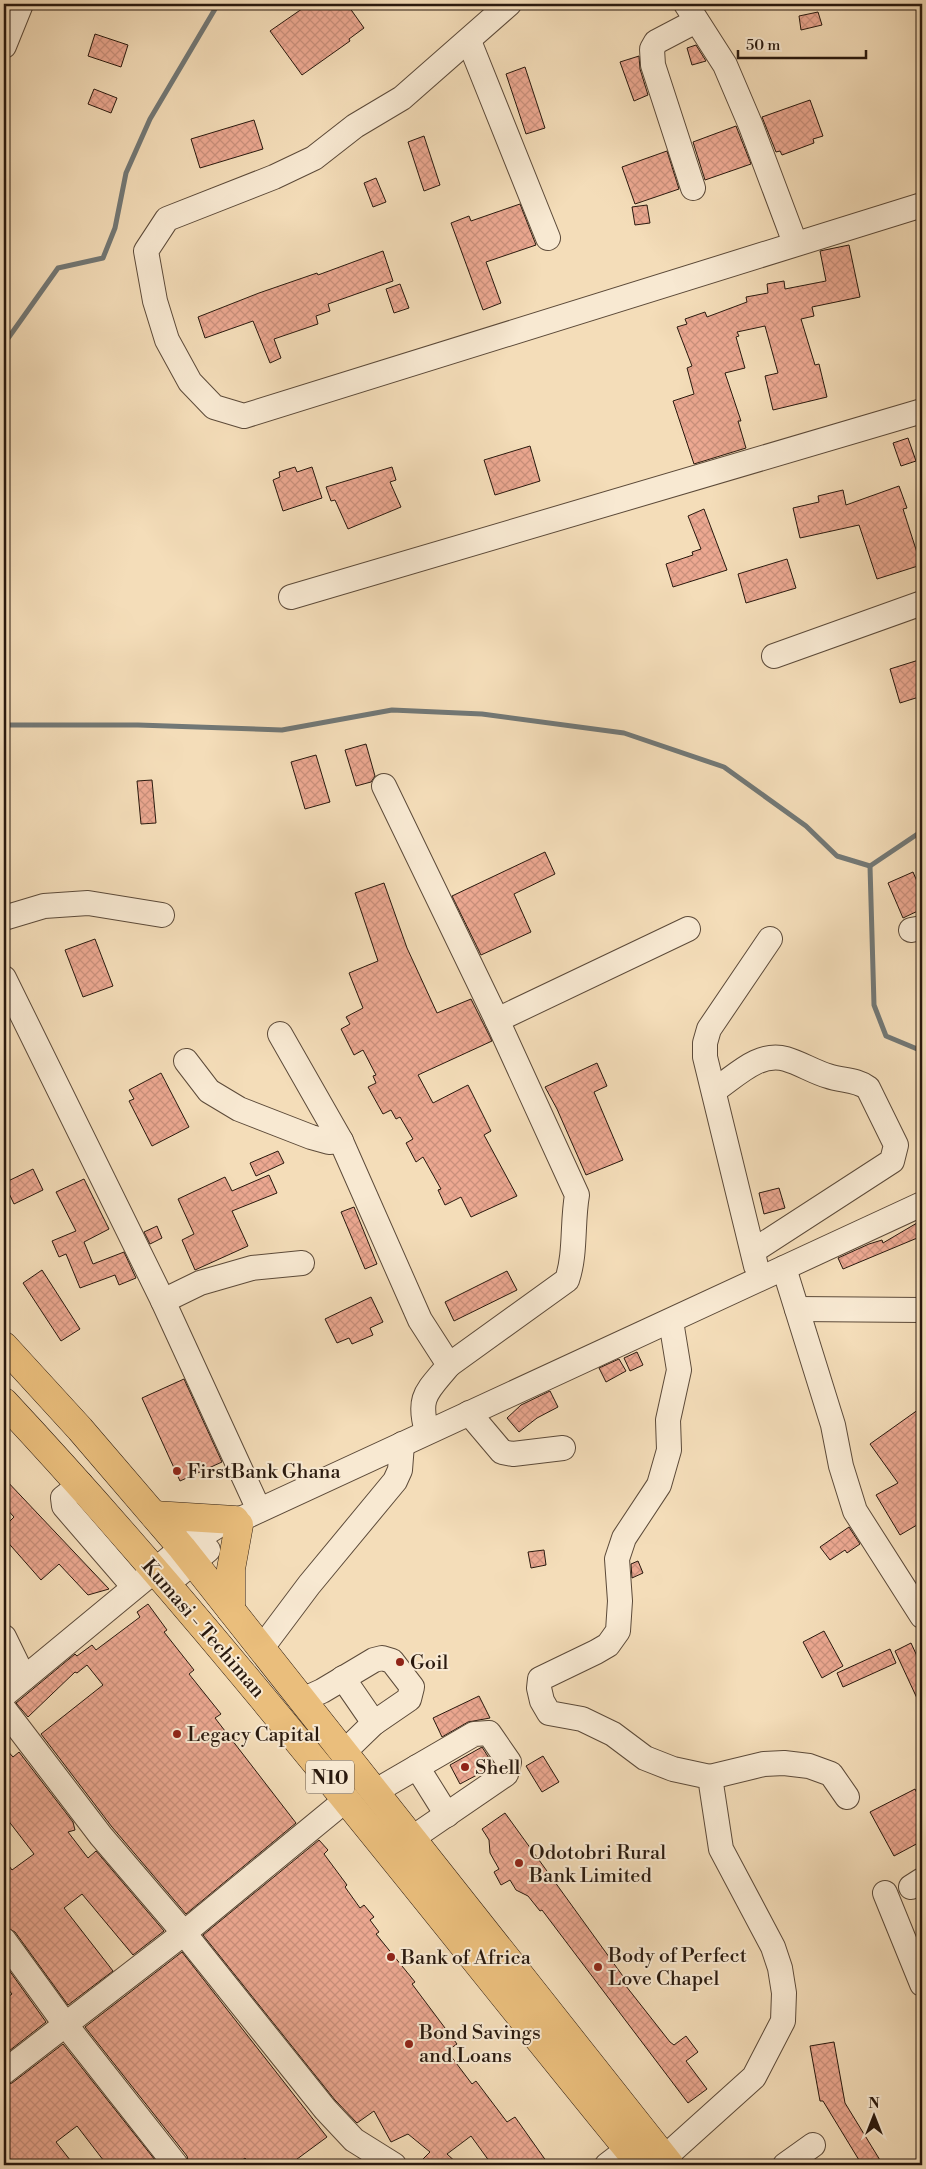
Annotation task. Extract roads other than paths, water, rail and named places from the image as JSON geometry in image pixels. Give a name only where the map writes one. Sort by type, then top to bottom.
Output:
[{"type":"highway","name":"N10","points":[[4,1346],[80,1429],[188,1555],[412,1839],[642,2161]]},
{"type":"highway","name":"Kumasi - Techiman","points":[[4,1402],[81,1484],[152,1580],[346,1799],[642,2161]]},
{"type":"highway","points":[[154,1515],[244,1518],[231,1569],[231,1610]]},
{"type":"street","points":[[4,46],[21,4]]},
{"type":"street","points":[[509,4],[402,98],[355,126],[301,166],[167,219],[146,251],[155,301],[167,340],[190,382],[214,407],[244,416],[922,205]]},
{"type":"street","points":[[693,188],[653,65],[652,49],[656,42],[691,12],[725,65],[751,126],[795,244]]},
{"type":"street","points":[[469,41],[548,238]]},
{"type":"street","points":[[291,597],[922,411]]},
{"type":"street","points":[[774,656],[922,604]]},
{"type":"street","points":[[384,786],[497,1020],[577,1195],[573,1219],[571,1267],[567,1280],[449,1365],[427,1392],[422,1402],[421,1412],[427,1432]]},
{"type":"street","points":[[4,918],[44,906],[88,903],[162,914]]},
{"type":"street","points":[[497,1020],[688,929]]},
{"type":"street","points":[[759,1280],[715,1090],[705,1057],[705,1043],[709,1029],[770,939]]},
{"type":"street","points":[[4,978],[163,1301],[244,1518]]},
{"type":"street","points":[[280,1034],[341,1141],[420,1320],[449,1365]]},
{"type":"street","points":[[715,1090],[761,1058],[774,1056],[786,1059],[829,1077],[861,1083],[868,1088],[896,1144],[892,1161],[753,1251]]},
{"type":"street","points":[[186,1061],[209,1091],[239,1109],[311,1137],[329,1142],[341,1141]]},
{"type":"street","points":[[4,1695],[152,1580],[244,1518],[922,1204]]},
{"type":"street","points":[[163,1301],[200,1283],[252,1268],[302,1263]]},
{"type":"street","points":[[784,1268],[833,1425],[841,1466],[855,1511],[922,1616]]},
{"type":"street","points":[[796,1309],[922,1310]]},
{"type":"street","points":[[671,1320],[679,1370],[668,1420],[669,1450],[659,1485],[624,1538],[617,1559],[620,1601],[618,1632],[608,1645],[540,1679],[539,1688],[549,1713],[582,1719],[613,1734],[645,1758],[673,1769],[710,1776],[764,1764],[784,1763],[809,1766],[831,1774],[847,1797]]},
{"type":"street","points":[[469,1413],[502,1452],[513,1454],[563,1448]]},
{"type":"street","points":[[261,1649],[310,1584],[395,1481],[400,1470],[402,1444]]},
{"type":"street","points":[[4,1637],[24,1678]]},
{"type":"street","points":[[302,1700],[374,1660],[388,1659],[392,1661],[412,1687],[409,1699],[374,1723],[344,1753]]},
{"type":"street","points":[[343,1678],[374,1723]]},
{"type":"street","points":[[4,1709],[101,1836],[184,1933],[340,2127],[354,2140],[394,2165]]},
{"type":"street","points":[[374,1792],[474,1734],[489,1733],[509,1762],[506,1774],[412,1839]]},
{"type":"street","points":[[416,1767],[447,1814]]},
{"type":"street","points":[[642,2161],[754,2076],[783,2021],[784,1993],[780,1968],[773,1947],[721,1849],[710,1776]]},
{"type":"street","points":[[4,2072],[184,1933],[346,1799]]},
{"type":"street","points":[[885,1893],[922,1984]]},
{"type":"street","points":[[4,1940],[65,2024],[176,2165]]},
{"type":"street","points":[[785,2165],[813,2145]]},
{"type":"waterway","points":[[4,344],[58,268],[103,258],[115,228],[126,173],[150,119],[218,4]]},
{"type":"waterway","points":[[4,725],[138,725],[282,730],[392,710],[482,714],[624,733],[724,767],[806,826],[837,856],[870,866],[922,831]]},
{"type":"waterway","points":[[870,866],[874,1005],[886,1036],[922,1051]]},
{"type":"place","name":"FirstBank Ghana","points":[[177,1471]]},
{"type":"place","name":"Goil","points":[[400,1662]]},
{"type":"place","name":"Legacy Capital","points":[[177,1734]]},
{"type":"place","name":"Shell","points":[[465,1767]]},
{"type":"place","name":"Odotobri Rural Bank Limited","points":[[519,1863]]},
{"type":"place","name":"Bank of Africa","points":[[391,1957]]},
{"type":"place","name":"Body of Perfect Love Chapel","points":[[598,1967]]},
{"type":"place","name":"Bond Savings and Loans","points":[[409,2044]]}]
